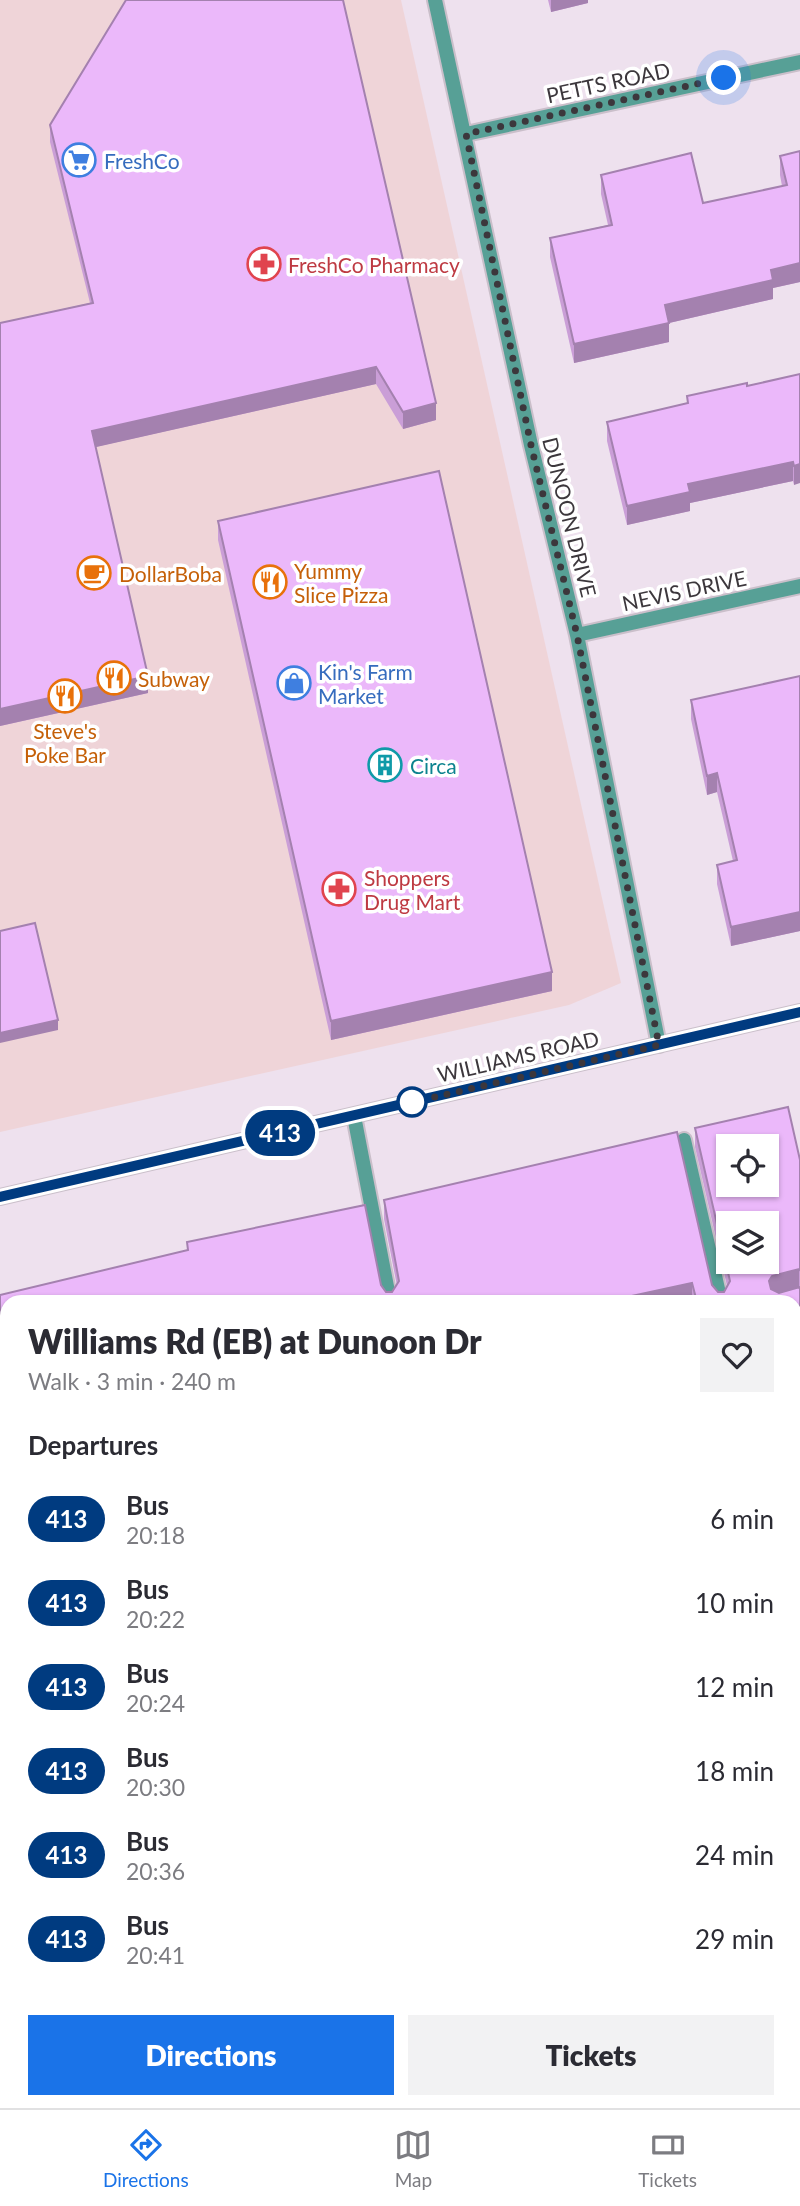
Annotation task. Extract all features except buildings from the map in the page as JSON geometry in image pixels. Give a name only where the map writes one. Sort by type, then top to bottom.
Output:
[{"type":"street","name":"DUNOON DRIVE","points":[[435,0],[531,445],[577,635],[659,1045]]},
{"type":"street","name":"PETTS ROAD","points":[[466,134],[800,62]]},
{"type":"street","name":"NEVIS DRIVE","points":[[577,635],[800,586]]},
{"type":"street","name":"WILLIAMS ROAD","points":[[0,1197],[800,1012]]},
{"type":"street","points":[[354,1115],[389,1295]]},
{"type":"street","points":[[684,1140],[719,1295]]},
{"type":"shaded area","points":[[0,0],[401,0],[621,983],[569,1005],[0,1132]]},
{"type":"bus line","name":"413","points":[[0,1197],[800,1012]]},
{"type":"place","name":"FreshCo","points":[[79,160]]},
{"type":"place","name":"FreshCo Pharmacy","points":[[264,264]]},
{"type":"place","name":"DollarBoba","points":[[94,573]]},
{"type":"place","name":"Yummy Slice Pizza","points":[[270,582]]},
{"type":"place","name":"Subway","points":[[114,678]]},
{"type":"place","name":"Kin's Farm Market","points":[[294,683]]},
{"type":"place","name":"Steve's Poke Bar","points":[[65,696]]},
{"type":"place","name":"Circa","points":[[385,765]]},
{"type":"place","name":"Shoppers Drug Mart","points":[[339,889]]},
{"type":"route","points":[[412,1102],[405,1104],[659,1045],[577,635],[531,445],[466,134],[724,78]]}]
